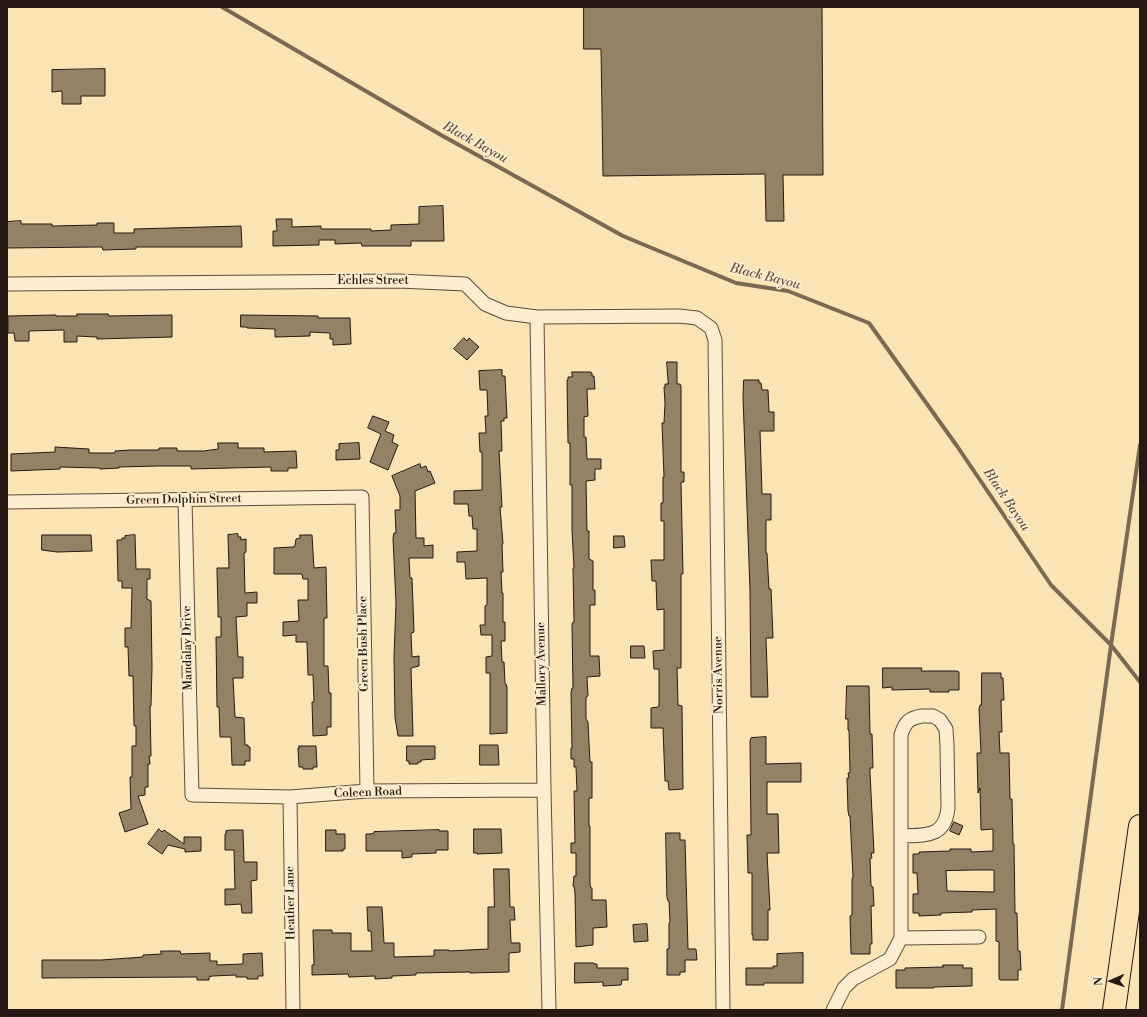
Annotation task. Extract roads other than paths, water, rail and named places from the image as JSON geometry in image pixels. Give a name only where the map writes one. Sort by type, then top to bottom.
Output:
[{"type":"highway","points":[[1114,1010],[1140,826]]},
{"type":"street","name":"Echles Street","points":[[7,284],[391,281],[465,284],[485,304],[506,313],[537,318],[679,316],[698,318],[711,328],[715,340]]},
{"type":"street","name":"Mallory Avenue","points":[[537,318],[549,1010]]},
{"type":"street","name":"Norris Avenue","points":[[715,340],[724,1010]]},
{"type":"street","name":"Green Dolphin Street","points":[[7,502],[362,497]]},
{"type":"street","name":"Green Bush Place","points":[[362,497],[367,791]]},
{"type":"street","name":"Mandalay Drive","points":[[185,500],[192,795]]},
{"type":"street","points":[[833,1010],[844,988],[853,979],[890,959],[902,938],[901,836],[901,735],[903,728],[912,718],[933,716],[940,720],[946,728],[947,817],[940,829],[935,832],[901,836]]},
{"type":"street","name":"Coleen Road","points":[[192,795],[290,797],[367,791],[544,790]]},
{"type":"street","name":"Heather Lane","points":[[290,797],[293,1010]]},
{"type":"street","points":[[902,938],[979,937]]},
{"type":"waterway","name":"Black Bayou","points":[[222,7],[441,135],[623,236],[736,283],[788,291],[869,323],[957,446],[1051,585],[1111,645],[1140,682]]},
{"type":"waterway","points":[[1062,1010],[1111,645],[1140,445]]}]
